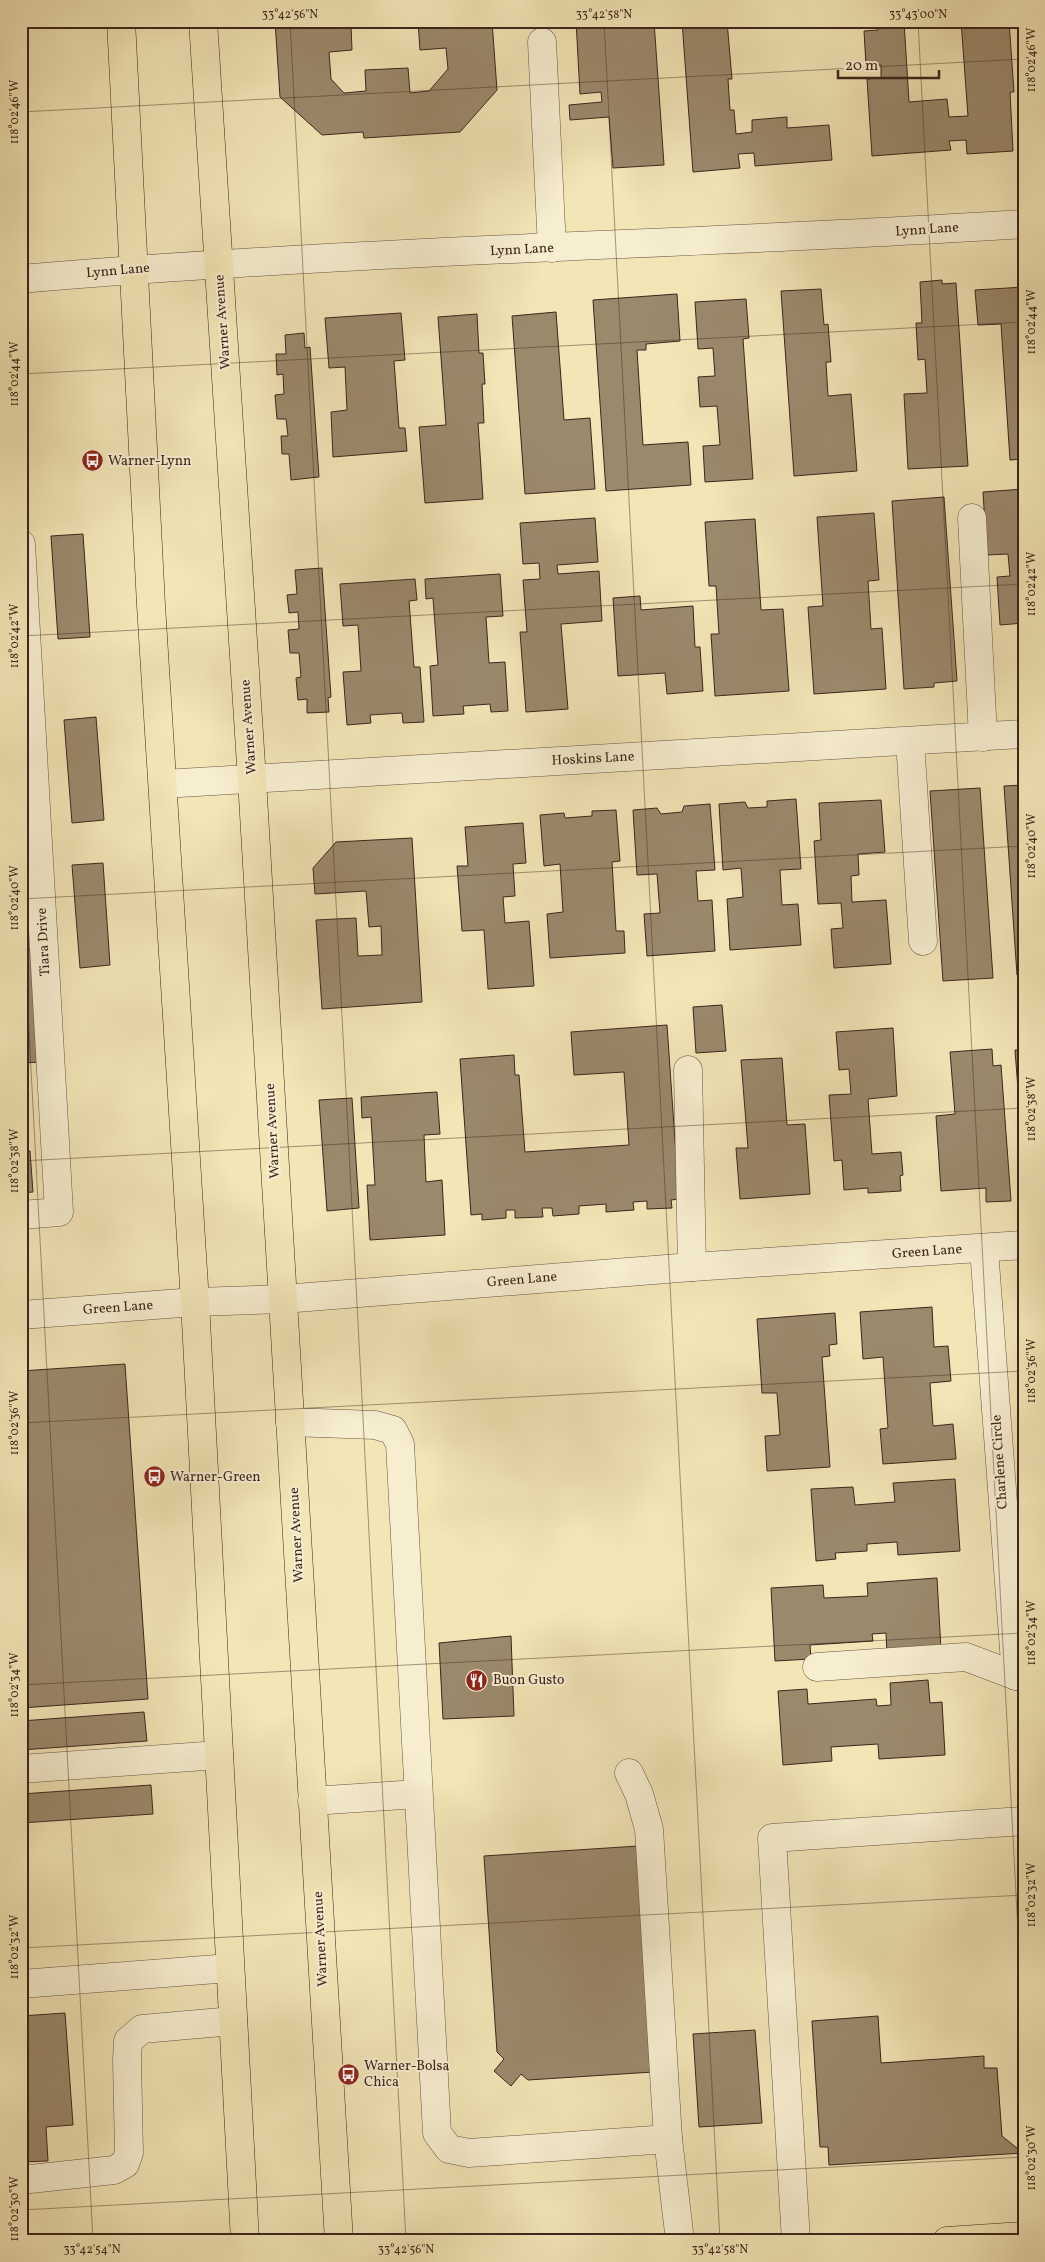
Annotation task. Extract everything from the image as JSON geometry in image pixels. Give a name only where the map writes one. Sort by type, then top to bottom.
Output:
[{"type":"main road","points":[[121,21],[162,784],[195,1302],[244,2241]]},
{"type":"main road","name":"Warner Avenue","points":[[203,21],[252,780],[339,2241]]},
{"type":"main road","points":[[947,2241],[1024,2236]]},
{"type":"street","points":[[542,42],[552,248]]},
{"type":"street","name":"Lynn Lane","points":[[21,279],[133,269],[219,264],[854,235],[1024,224]]},
{"type":"street","points":[[972,518],[983,737]]},
{"type":"street","name":"Tiara Drive","points":[[21,544],[59,1212],[21,1215]]},
{"type":"street","name":"Hoskins Lane","points":[[162,784],[1024,734]]},
{"type":"street","points":[[910,741],[922,941]]},
{"type":"street","points":[[688,1070],[692,1267]]},
{"type":"street","name":"Green Lane","points":[[21,1315],[195,1302],[283,1299],[692,1267],[1024,1245]]},
{"type":"street","name":"Charlene Circle","points":[[984,1249],[1020,1675]]},
{"type":"street","points":[[290,1422],[375,1424],[393,1430],[400,1444],[437,2133],[449,2149],[469,2153],[668,2139]]},
{"type":"street","points":[[816,1667],[966,1657],[1020,1675]]},
{"type":"street","points":[[21,1769],[219,1755]]},
{"type":"street","points":[[630,1773],[639,1794],[649,1829],[668,2139],[680,2241]]},
{"type":"street","points":[[312,1801],[418,1794]]},
{"type":"street","points":[[796,2241],[772,1838],[1024,1821]]},
{"type":"street","points":[[21,1984],[230,1968]]},
{"type":"street","points":[[21,2180],[114,2170],[125,2164],[129,2153],[128,2041],[142,2029],[233,2021]]},
{"type":"building","points":[[275,21],[340,21],[340,26],[351,25],[352,50],[329,52],[331,79],[344,93],[366,91],[365,70],[408,68],[410,93],[429,91],[448,69],[446,48],[420,50],[418,21],[492,21],[497,90],[460,132],[364,138],[363,132],[322,135],[280,97]]},
{"type":"building","points":[[576,21],[654,21],[664,165],[613,168],[609,117],[570,120],[569,105],[602,102],[601,92],[580,94]]},
{"type":"building","points":[[682,21],[727,21],[732,79],[728,79],[730,110],[734,110],[736,134],[752,132],[752,120],[787,117],[787,128],[829,125],[832,160],[755,166],[754,153],[738,154],[740,168],[693,172]]},
{"type":"building","points":[[878,21],[904,21],[909,102],[947,99],[949,117],[968,116],[961,21],[1009,21],[1014,92],[1010,92],[1013,151],[967,154],[966,140],[949,141],[951,150],[872,156],[867,79],[881,78],[881,65],[866,65],[864,31],[878,30]]},
{"type":"building","points":[[942,280],[942,284],[956,283],[968,466],[908,469],[904,394],[927,393],[925,359],[918,360],[916,323],[922,323],[920,282]]},
{"type":"building","points":[[1024,287],[1024,459],[1010,460],[1001,324],[978,325],[975,290]]},
{"type":"building","points":[[821,289],[824,325],[828,324],[831,362],[826,362],[828,396],[851,394],[857,471],[794,476],[781,291]]},
{"type":"building","points":[[677,294],[680,341],[646,344],[646,350],[637,350],[643,445],[688,442],[691,485],[606,491],[593,300]]},
{"type":"building","points":[[746,299],[749,338],[743,339],[753,479],[705,482],[703,446],[720,445],[717,406],[700,407],[698,377],[715,376],[713,348],[698,349],[695,302]]},
{"type":"building","points":[[556,312],[564,420],[590,418],[595,489],[525,494],[512,316]]},
{"type":"building","points":[[401,313],[405,360],[394,361],[399,428],[405,428],[407,451],[333,457],[331,412],[347,410],[345,367],[329,368],[325,318]]},
{"type":"building","points":[[477,314],[479,353],[483,353],[485,384],[482,384],[484,423],[478,423],[483,499],[425,503],[419,427],[446,425],[438,317]]},
{"type":"building","points":[[304,333],[305,348],[310,347],[319,477],[291,480],[289,454],[282,454],[281,436],[288,436],[286,419],[277,419],[275,395],[284,394],[283,374],[277,375],[276,354],[286,354],[285,335]]},
{"type":"building","points":[[1024,489],[1024,623],[1000,625],[997,577],[1010,576],[1008,554],[987,555],[983,492]]},
{"type":"building","points":[[944,497],[957,681],[934,683],[934,687],[904,689],[892,501]]},
{"type":"building","points":[[874,513],[879,580],[868,581],[871,629],[882,628],[886,689],[814,694],[808,607],[823,606],[817,517]]},
{"type":"building","points":[[595,518],[598,562],[557,565],[558,574],[599,571],[602,621],[561,624],[568,709],[526,712],[520,632],[527,632],[523,580],[540,579],[539,563],[523,564],[520,523]]},
{"type":"building","points":[[755,519],[761,610],[783,609],[789,691],[715,696],[711,634],[719,634],[716,586],[709,586],[705,522]]},
{"type":"building","points":[[83,534],[90,637],[58,639],[51,536]]},
{"type":"building","points":[[322,568],[331,697],[328,698],[329,712],[307,713],[307,699],[298,700],[296,678],[301,677],[299,653],[290,653],[288,630],[299,629],[298,612],[289,613],[287,595],[297,594],[295,570]]},
{"type":"building","points":[[500,574],[503,616],[486,617],[489,663],[505,662],[508,711],[491,712],[490,704],[463,706],[464,714],[433,716],[430,666],[438,665],[433,598],[426,599],[425,579]]},
{"type":"building","points":[[415,579],[417,600],[409,601],[414,667],[420,667],[424,722],[403,723],[402,713],[370,715],[371,723],[347,725],[343,672],[361,671],[358,625],[343,626],[340,584]]},
{"type":"building","points":[[640,596],[641,610],[693,606],[695,647],[700,647],[703,691],[667,694],[665,673],[618,676],[613,598]]},
{"type":"building","points":[[96,717],[104,820],[72,823],[64,720]]},
{"type":"building","points":[[1024,785],[1024,974],[1017,975],[1004,786]]},
{"type":"building","points":[[980,788],[993,978],[943,981],[930,791]]},
{"type":"building","points":[[796,799],[801,869],[780,870],[782,905],[798,904],[801,945],[730,950],[727,899],[743,897],[741,868],[723,870],[719,804],[745,802],[748,808],[767,807],[767,801]]},
{"type":"building","points":[[881,800],[885,852],[858,854],[859,875],[851,876],[852,902],[886,900],[891,964],[834,968],[831,929],[843,928],[841,903],[818,904],[814,841],[821,840],[819,803]]},
{"type":"building","points":[[710,804],[715,870],[696,871],[698,901],[712,900],[715,951],[647,956],[644,914],[660,913],[657,874],[637,875],[633,810],[657,808],[661,814],[682,812],[684,806]]},
{"type":"building","points":[[21,809],[29,922],[21,923]]},
{"type":"building","points":[[616,810],[620,861],[612,862],[616,931],[624,931],[625,953],[550,958],[547,914],[563,912],[560,864],[544,866],[540,815],[564,813],[565,818],[592,816],[592,811]]},
{"type":"building","points":[[523,823],[526,863],[513,864],[515,896],[503,897],[505,923],[529,921],[534,986],[488,989],[484,930],[462,931],[457,866],[468,866],[465,827]]},
{"type":"building","points":[[412,838],[422,1002],[322,1009],[316,920],[356,918],[358,956],[382,955],[381,926],[369,927],[366,891],[315,894],[313,868],[336,842]]},
{"type":"building","points":[[103,863],[110,965],[80,968],[72,865]]},
{"type":"building","points":[[36,948],[44,1062],[21,1063],[21,949]]},
{"type":"building","points":[[722,1005],[726,1051],[696,1053],[693,1007]]},
{"type":"building","points":[[667,1025],[679,1199],[671,1200],[672,1208],[647,1209],[647,1201],[633,1202],[634,1210],[606,1212],[606,1204],[579,1206],[579,1214],[553,1216],[552,1208],[542,1208],[543,1217],[515,1218],[515,1210],[506,1210],[506,1218],[482,1220],[482,1214],[471,1215],[460,1059],[514,1055],[515,1075],[519,1075],[525,1152],[629,1145],[624,1072],[574,1075],[571,1032]]},
{"type":"building","points":[[893,1028],[897,1096],[868,1099],[872,1154],[901,1152],[903,1175],[900,1176],[901,1191],[868,1193],[868,1188],[844,1190],[842,1160],[834,1161],[829,1095],[851,1094],[849,1069],[839,1070],[836,1032]]},
{"type":"building","points":[[992,1049],[993,1066],[1001,1065],[1011,1201],[986,1202],[986,1188],[941,1191],[936,1116],[955,1114],[950,1052]]},
{"type":"building","points":[[1015,1050],[1024,1050],[1024,1168]]},
{"type":"building","points":[[782,1058],[787,1125],[805,1124],[810,1194],[740,1199],[736,1148],[748,1148],[741,1060]]},
{"type":"building","points":[[437,1092],[440,1134],[424,1135],[426,1182],[442,1180],[445,1235],[370,1240],[367,1185],[375,1185],[371,1117],[362,1118],[361,1097]]},
{"type":"building","points":[[352,1098],[359,1208],[327,1211],[319,1100]]},
{"type":"building","points":[[21,1102],[25,1151],[30,1151],[33,1192],[21,1193]]},
{"type":"building","points":[[932,1307],[934,1347],[948,1346],[951,1381],[930,1383],[933,1426],[953,1424],[956,1459],[883,1464],[880,1429],[888,1428],[883,1357],[863,1359],[860,1312]]},
{"type":"building","points":[[835,1313],[837,1344],[829,1345],[830,1356],[822,1357],[830,1467],[767,1471],[765,1436],[780,1435],[777,1393],[762,1393],[757,1319]]},
{"type":"building","points":[[125,1364],[148,1699],[21,1708],[21,1371]]},
{"type":"building","points":[[955,1479],[960,1551],[898,1555],[897,1542],[867,1544],[867,1551],[835,1553],[836,1559],[816,1561],[811,1489],[853,1487],[855,1505],[895,1502],[893,1483]]},
{"type":"building","points":[[937,1578],[941,1650],[887,1654],[886,1633],[872,1634],[873,1641],[810,1645],[811,1659],[775,1661],[771,1588],[823,1585],[824,1598],[868,1596],[867,1583]]},
{"type":"building","name":"Buon Gusto","points":[[511,1636],[514,1716],[443,1719],[439,1643]]},
{"type":"building","points":[[928,1680],[930,1703],[942,1702],[945,1755],[879,1759],[878,1744],[831,1747],[832,1761],[783,1765],[778,1691],[807,1689],[808,1704],[876,1699],[877,1706],[891,1705],[890,1683]]},
{"type":"building","points":[[144,1712],[147,1741],[21,1750],[21,1721]]},
{"type":"building","points":[[151,1785],[153,1814],[21,1823],[21,1794]]},
{"type":"building","points":[[638,1846],[653,2072],[528,2080],[521,2074],[511,2086],[494,2071],[504,2059],[497,2052],[484,1856]]},
{"type":"building","points":[[65,2013],[73,2125],[46,2127],[48,2161],[21,2162],[21,2016]]},
{"type":"building","points":[[878,2016],[881,2063],[984,2056],[984,2068],[997,2068],[1002,2136],[1023,2153],[829,2165],[828,2147],[820,2147],[812,2021]]},
{"type":"building","points":[[755,2030],[762,2123],[699,2127],[693,2034]]},
{"type":"place","name":"Warner-Lynn","points":[[92,461]]},
{"type":"place","name":"Warner-Green","points":[[154,1477]]},
{"type":"place","name":"Buon Gusto","points":[[477,1680]]},
{"type":"place","name":"Warner-Bolsa Chica","points":[[348,2074]]}]
